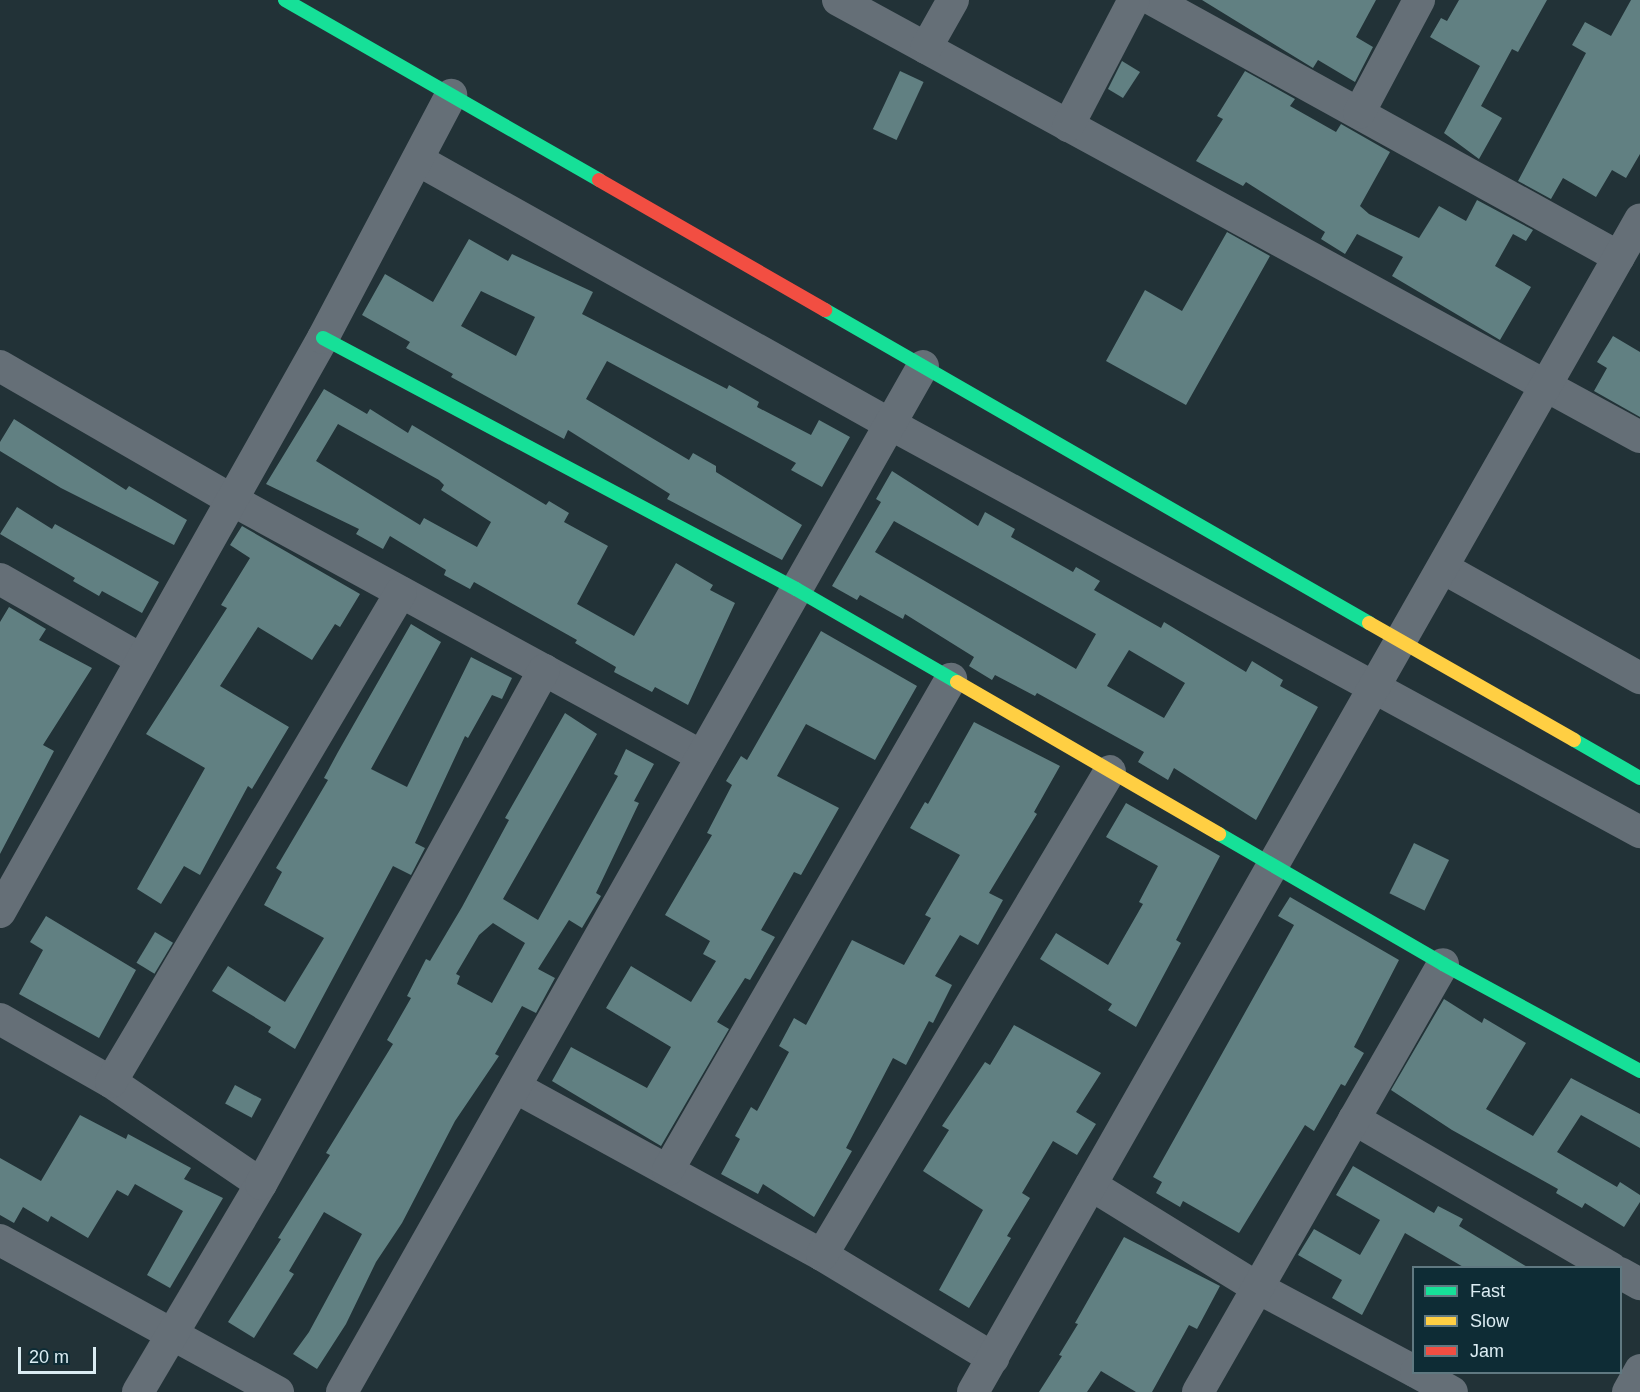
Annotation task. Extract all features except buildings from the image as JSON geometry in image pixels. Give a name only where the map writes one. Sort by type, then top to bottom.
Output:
[{"type":"street","points":[[838,0],[1640,437]]},
{"type":"street","points":[[926,48],[953,0]]},
{"type":"street","points":[[1068,126],[1134,0]]},
{"type":"street","points":[[1153,0],[1619,257]]},
{"type":"street","points":[[1359,113],[1419,0]]},
{"type":"street","points":[[288,1],[1640,778]]},
{"type":"street","points":[[0,912],[323,338],[451,95]]},
{"type":"street","points":[[418,160],[890,424],[1640,832]]},
{"type":"street","points":[[973,1392],[1640,220]]},
{"type":"street","points":[[323,338],[796,589],[1443,964],[1640,1071]]},
{"type":"street","points":[[0,366],[232,500],[702,756]]},
{"type":"street","points":[[342,1392],[923,366]]},
{"type":"street","points":[[1443,568],[1640,678]]},
{"type":"street","points":[[0,579],[142,660]]},
{"type":"street","points":[[111,1082],[400,592]]},
{"type":"street","points":[[138,1392],[170,1333],[261,1184],[544,670]]},
{"type":"street","points":[[668,1170],[951,679]]},
{"type":"street","points":[[822,1255],[1110,771]]},
{"type":"street","points":[[1198,1392],[1443,964]]},
{"type":"street","points":[[0,1019],[111,1082],[261,1184]]},
{"type":"street","points":[[514,1087],[822,1255],[993,1358]]},
{"type":"street","points":[[1354,1119],[1608,1266]]},
{"type":"street","points":[[1091,1185],[1258,1288],[1412,1370]]},
{"type":"street","points":[[0,1240],[278,1392]]},
{"type":"street","points":[[1622,1274],[1640,1284]]},
{"type":"street","points":[[1628,1392],[1640,1370]]},
{"type":"street","points":[[1419,1374],[1452,1392]]},
{"type":"traffic: fast","points":[[285,0],[599,180]]},
{"type":"traffic: fast","points":[[825,310],[1369,623]]},
{"type":"traffic: fast","points":[[323,338],[796,589],[957,682]]},
{"type":"traffic: fast","points":[[1574,740],[1640,778]]},
{"type":"traffic: fast","points":[[1219,834],[1443,964],[1640,1071]]},
{"type":"traffic: slow","points":[[1369,623],[1574,740]]},
{"type":"traffic: slow","points":[[957,682],[1219,834]]},
{"type":"traffic: jam","points":[[599,180],[825,310]]}]
